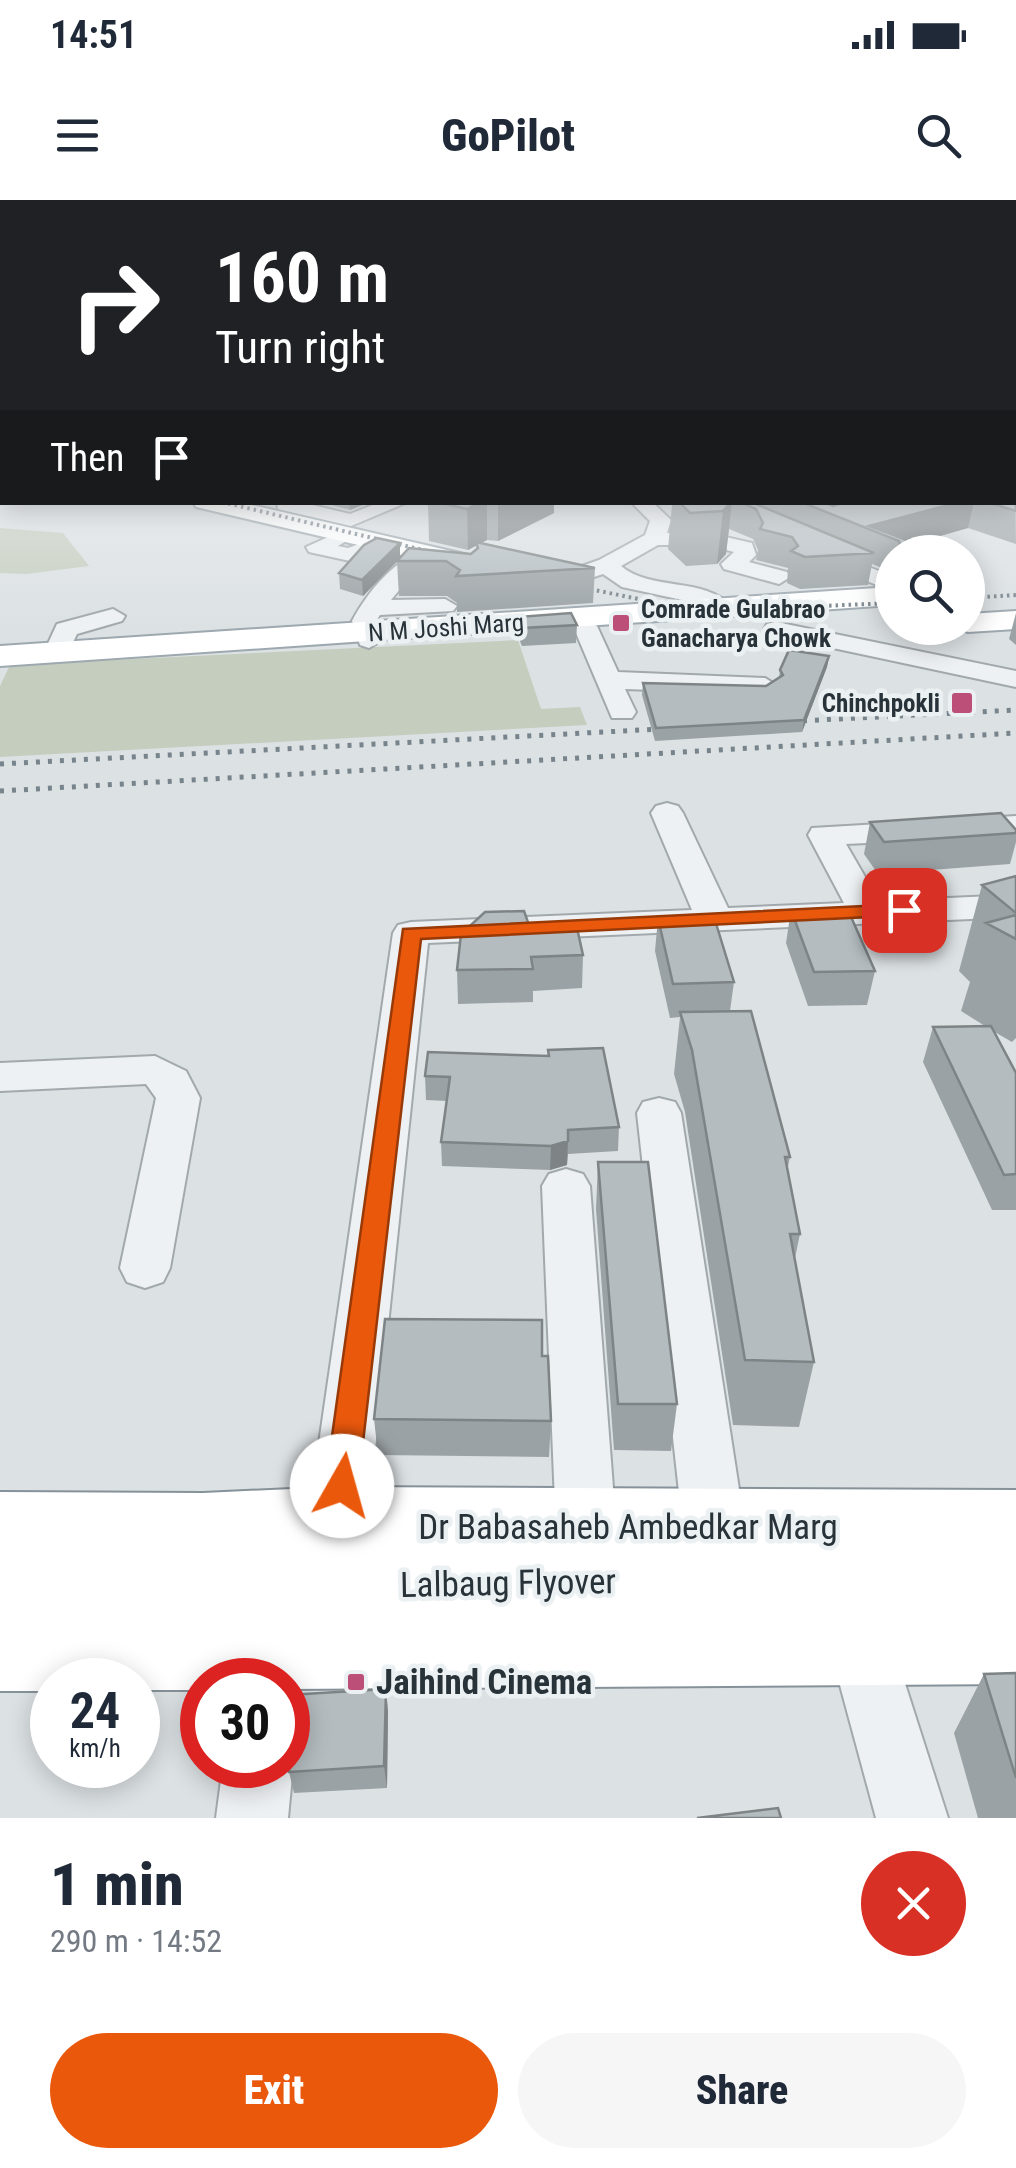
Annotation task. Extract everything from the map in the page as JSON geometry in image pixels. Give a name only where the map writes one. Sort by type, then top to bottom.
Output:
[{"type":"highway","name":"Dr Babasaheb Ambedkar Marg","points":[[0,1532],[203,1533],[336,1526],[1016,1530]]},
{"type":"highway","name":"Lalbaug Flyover","points":[[0,1585],[1016,1578]]},
{"type":"highway","name":"Lalbaug Flyover","points":[[0,1609],[1016,1602]]},
{"type":"highway","points":[[310,1661],[861,1640],[1016,1639]]},
{"type":"highway","points":[[0,1646],[190,1658]]},
{"type":"main road","points":[[234,505],[482,563]]},
{"type":"main road","points":[[357,534],[482,563]]},
{"type":"main road","points":[[552,576],[622,612]]},
{"type":"main road","points":[[552,576],[820,632],[875,629]]},
{"type":"main road","name":"N M Joshi Marg","points":[[0,659],[241,645],[369,627],[622,612],[742,616],[875,598]]},
{"type":"main road","points":[[985,600],[1016,598]]},
{"type":"main road","points":[[841,617],[875,610]]},
{"type":"main road","name":"N M Joshi Marg","points":[[369,627],[585,626],[622,612]]},
{"type":"main road","points":[[742,616],[841,617],[875,622]]},
{"type":"main road","points":[[985,622],[1016,620]]},
{"type":"main road","name":"N M Joshi Marg","points":[[0,659],[103,634],[241,645]]},
{"type":"street","points":[[285,505],[351,520],[409,506]]},
{"type":"street","points":[[644,505],[661,520],[654,539]]},
{"type":"street","points":[[357,534],[409,506]]},
{"type":"street","points":[[552,576],[608,565],[654,539],[708,539],[744,548],[745,554],[732,564],[780,577]]},
{"type":"street","points":[[804,547],[875,577]]},
{"type":"street","points":[[369,627],[404,570],[430,554]]},
{"type":"street","points":[[404,570],[482,563]]},
{"type":"street","points":[[608,565],[619,578],[705,598],[742,616],[1016,679]]},
{"type":"street","points":[[369,627],[445,606]]},
{"type":"street","points":[[585,626],[622,712]]},
{"type":"street","points":[[608,680],[765,686]]},
{"type":"street","points":[[667,813],[715,920]]},
{"type":"street","points":[[867,912],[824,835],[1016,826]]},
{"type":"street","points":[[336,1526],[411,933],[1016,906]]},
{"type":"street","points":[[0,1077],[155,1070],[171,1081],[178,1098],[144,1268]]},
{"type":"street","points":[[659,1113],[714,1528]]},
{"type":"street","points":[[566,1186],[586,1527]]},
{"type":"street","points":[[861,1640],[912,1818]]},
{"type":"street","points":[[252,1818],[255,1788]]},
{"type":"green space","points":[[0,528],[63,533],[89,566],[26,574],[0,573]]},
{"type":"green space","points":[[518,640],[541,709],[580,707],[587,725],[0,757],[0,686],[10,665]]},
{"type":"building","points":[[682,505],[728,505],[723,511],[690,513]]},
{"type":"building","points":[[747,505],[758,505],[874,553],[805,557],[791,551],[798,546],[792,537],[760,529],[763,523],[756,509]]},
{"type":"building","points":[[809,505],[949,505],[869,526],[893,535],[884,535]]},
{"type":"building","points":[[377,538],[400,543],[362,580],[339,573],[364,545]]},
{"type":"building","points":[[476,542],[595,568],[456,576],[460,570],[446,561],[397,561],[409,548],[471,554],[478,548]]},
{"type":"building","points":[[571,613],[577,625],[522,628],[517,617]]},
{"type":"building","points":[[789,650],[829,656],[804,720],[656,728],[643,683],[766,686],[783,675],[780,670]]},
{"type":"building","points":[[1001,813],[1016,833],[884,842],[870,822]]},
{"type":"building","points":[[1016,876],[1016,913],[982,885]]},
{"type":"building","points":[[791,910],[848,910],[875,971],[814,972]]},
{"type":"building","points":[[524,911],[531,931],[577,928],[583,955],[531,957],[533,969],[457,970],[461,934],[485,912]]},
{"type":"building","points":[[1016,915],[1016,939],[986,923]]},
{"type":"building","points":[[714,917],[734,982],[673,984],[658,918]]},
{"type":"building","points":[[751,1011],[790,1157],[785,1157],[800,1234],[790,1234],[814,1362],[745,1360],[692,1050],[680,1012]]},
{"type":"building","points":[[991,1026],[1016,1073],[1016,1174],[1004,1175],[933,1027]]},
{"type":"building","points":[[603,1048],[619,1127],[568,1130],[568,1141],[551,1146],[441,1142],[450,1077],[425,1076],[428,1052],[549,1056],[548,1050]]},
{"type":"building","points":[[598,1162],[648,1162],[677,1404],[618,1404]]},
{"type":"building","points":[[385,1319],[542,1320],[542,1356],[548,1356],[551,1421],[374,1419]]},
{"type":"building","points":[[1016,1673],[1016,1778],[984,1674]]},
{"type":"building","points":[[386,1689],[384,1766],[310,1771],[310,1694]]},
{"type":"building","points":[[778,1808],[781,1818],[697,1818]]},
{"type":"railway","points":[[235,505],[444,555]]},
{"type":"railway","points":[[565,584],[668,605],[726,610],[875,604]]},
{"type":"railway","points":[[985,597],[1016,595]]},
{"type":"railway","points":[[779,722],[1016,710]]},
{"type":"railway","points":[[0,764],[679,728]]},
{"type":"railway","points":[[0,791],[1016,733]]},
{"type":"place","name":"Comrade Gulabrao Ganacharya Chowk","points":[[621,623]]},
{"type":"place","name":"Chinchpokli","points":[[962,703]]},
{"type":"place","name":"Jaihind Cinema","points":[[356,1682]]},
{"type":"route","points":[[342,1486],[411,933],[904,910]]}]
